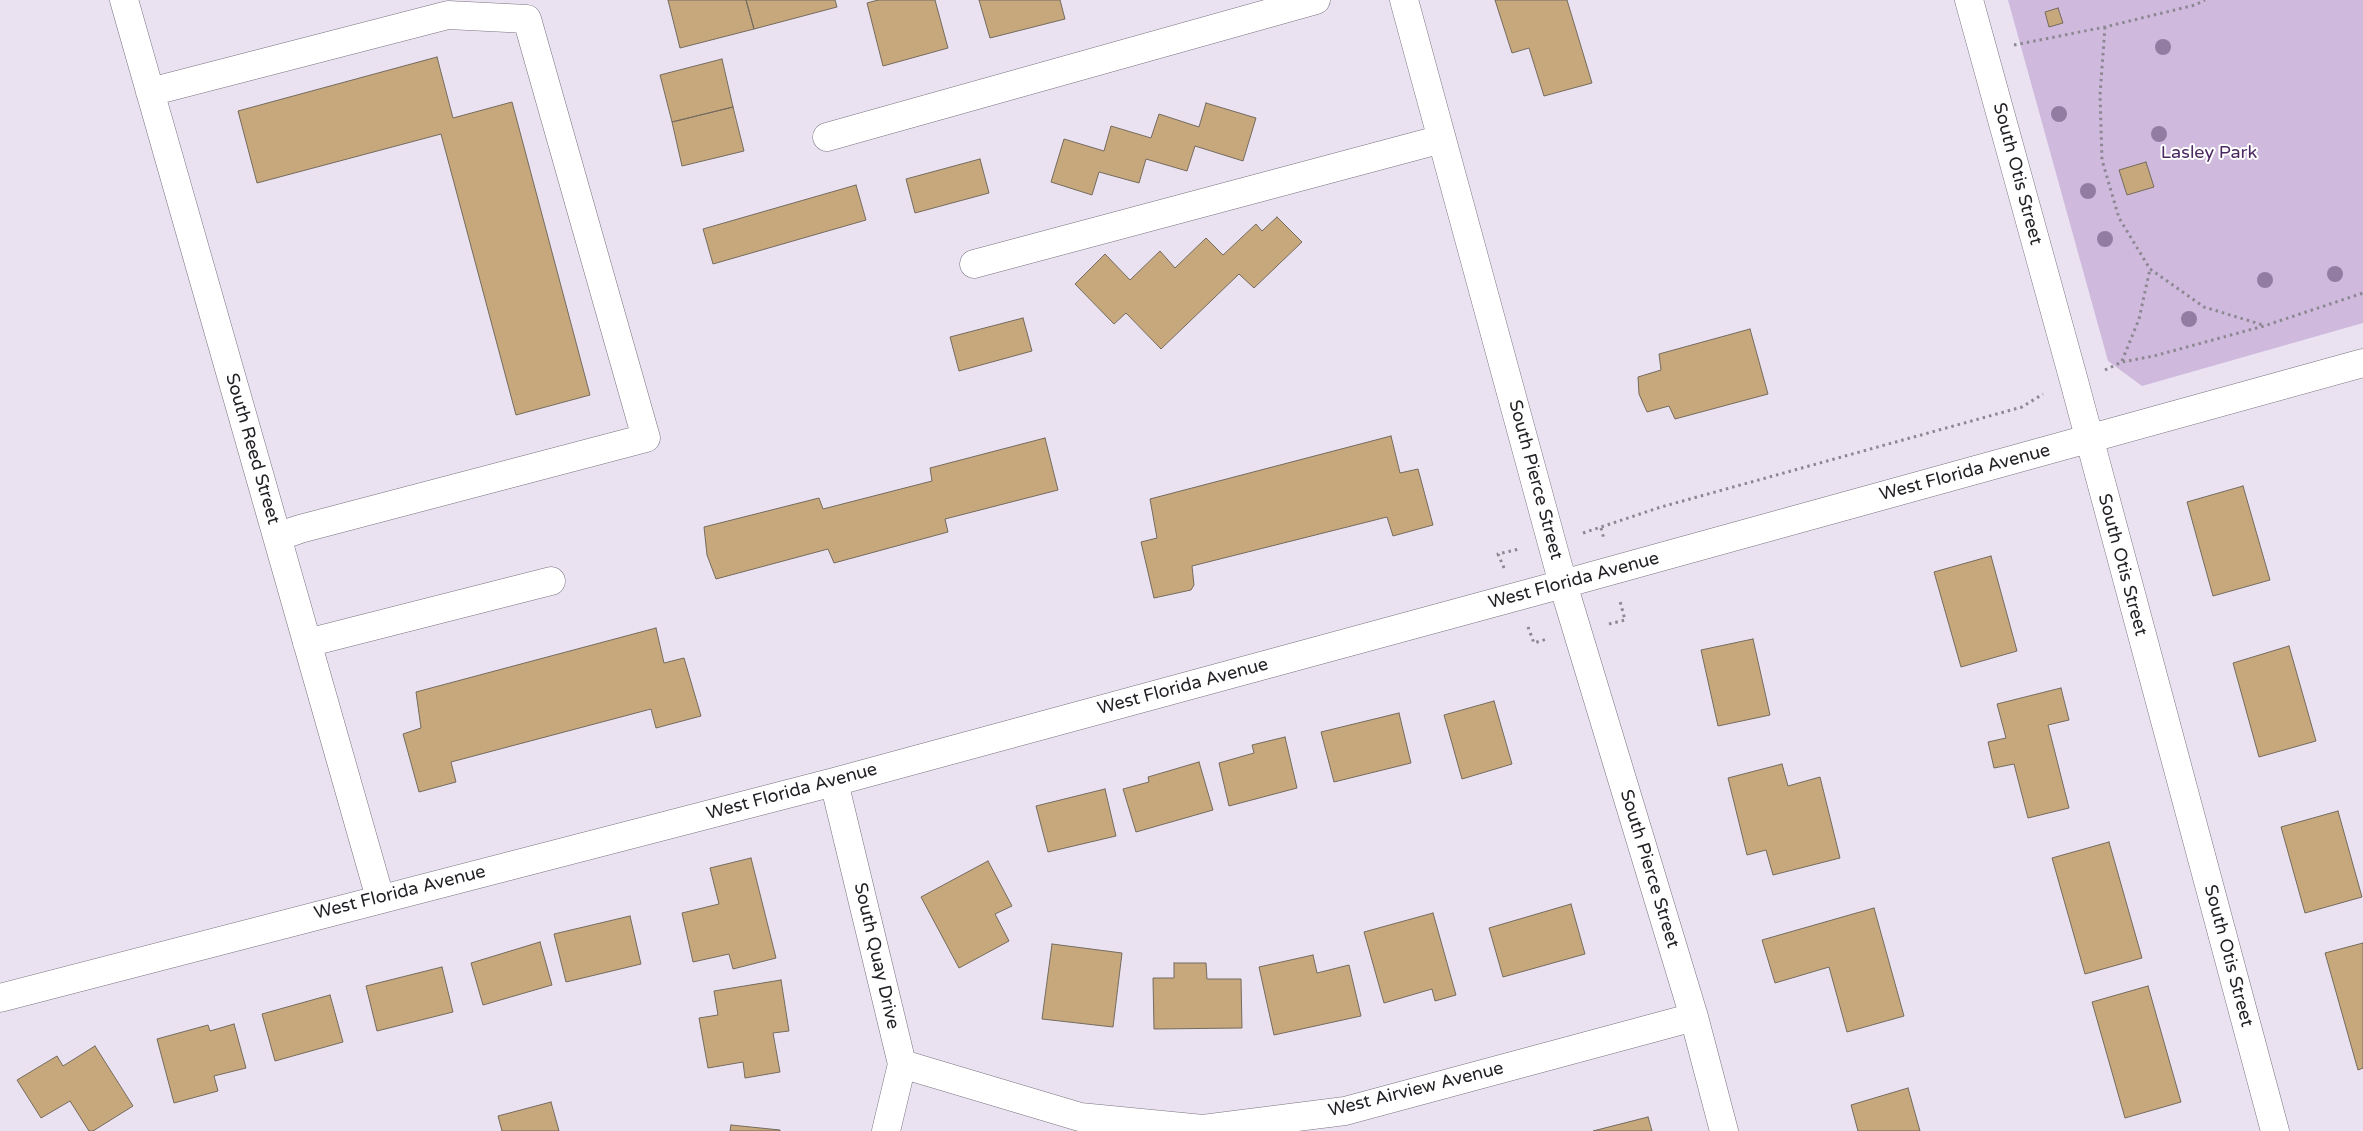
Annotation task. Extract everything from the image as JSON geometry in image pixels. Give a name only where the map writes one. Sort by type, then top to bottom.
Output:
[{"type":"street","name":"South Reed Street","points":[[124,0],[380,898]]},
{"type":"street","points":[[826,137],[1316,0]]},
{"type":"street","name":"South Pierce Street","points":[[1404,0],[1563,584],[1694,1017],[1724,1131]]},
{"type":"street","name":"South Otis Street","points":[[1969,0],[2074,381],[2275,1131]]},
{"type":"street","points":[[150,92],[448,15],[527,19],[646,438],[300,528],[277,537]]},
{"type":"street","points":[[974,264],[1442,139]]},
{"type":"street","name":"West Florida Avenue","points":[[0,998],[380,898],[834,782],[1563,584],[2363,363]]},
{"type":"street","points":[[307,643],[551,580]]},
{"type":"street","name":"South Quay Drive","points":[[834,782],[902,1064],[886,1131]]},
{"type":"street","name":"West Airview Avenue","points":[[902,1064],[1080,1117],[1203,1129],[1345,1111],[1694,1017]]},
{"type":"path","points":[[2014,45],[2104,27],[2195,5],[2205,0]]},
{"type":"path","points":[[2104,27],[2100,95],[2102,160],[2119,218],[2150,269],[2204,307],[2264,326]]},
{"type":"path","points":[[2122,362],[2139,319],[2150,269]]},
{"type":"path","points":[[1601,528],[1661,507],[2022,407],[2046,392],[2122,362],[2154,356],[2264,326],[2363,294]]},
{"type":"green space","name":"Lasley Park","points":[[2008,0],[2363,0],[2363,323],[2142,386],[2108,361]]},
{"type":"building","points":[[668,0],[746,0],[754,29],[680,48]]},
{"type":"building","points":[[746,0],[835,0],[837,7],[754,29]]},
{"type":"building","points":[[878,0],[935,0],[948,48],[883,66],[867,3]]},
{"type":"building","points":[[979,0],[1060,0],[1065,19],[990,38]]},
{"type":"building","points":[[1495,0],[1567,0],[1592,83],[1544,96],[1529,48],[1512,53]]},
{"type":"building","points":[[2058,8],[2063,23],[2049,27],[2045,12]]},
{"type":"building","points":[[437,57],[453,118],[512,102],[590,395],[516,415],[441,134],[257,183],[238,111]]},
{"type":"building","points":[[722,59],[733,107],[672,122],[660,75]]},
{"type":"building","points":[[1206,103],[1256,118],[1243,161],[1195,146],[1187,171],[1146,159],[1139,183],[1099,172],[1092,195],[1051,182],[1064,139],[1104,151],[1111,126],[1151,138],[1159,114],[1199,127]]},
{"type":"building","points":[[733,107],[744,151],[682,166],[672,122]]},
{"type":"building","points":[[980,159],[989,193],[915,213],[906,179]]},
{"type":"building","points":[[2146,162],[2154,187],[2127,195],[2119,170]]},
{"type":"building","points":[[856,185],[866,220],[713,264],[703,229]]},
{"type":"building","points":[[1277,217],[1302,242],[1254,288],[1239,274],[1161,349],[1126,313],[1114,324],[1075,284],[1105,254],[1130,280],[1160,251],[1175,268],[1206,238],[1223,255],[1256,224],[1262,231]]},
{"type":"building","points":[[1023,318],[1032,351],[959,371],[950,337]]},
{"type":"building","points":[[1750,329],[1768,394],[1675,419],[1669,406],[1647,412],[1639,394],[1638,377],[1661,370],[1659,354]]},
{"type":"building","points":[[1391,436],[1400,473],[1418,469],[1433,525],[1393,536],[1387,517],[1192,566],[1194,585],[1191,590],[1154,598],[1141,542],[1157,538],[1150,499]]},
{"type":"building","points":[[1045,438],[1058,490],[945,519],[948,532],[834,563],[828,549],[716,579],[707,555],[704,527],[819,498],[823,509],[932,481],[930,468]]},
{"type":"building","points":[[2243,486],[2270,580],[2213,596],[2187,502]]},
{"type":"building","points":[[1991,556],[2017,651],[1961,667],[1934,572]]},
{"type":"building","points":[[656,628],[664,663],[684,658],[701,716],[656,728],[651,709],[451,762],[456,782],[419,792],[403,734],[421,728],[416,692]]},
{"type":"building","points":[[1753,639],[1770,715],[1718,726],[1701,650]]},
{"type":"building","points":[[2289,646],[2316,741],[2259,757],[2233,663]]},
{"type":"building","points":[[2061,688],[2069,720],[2048,725],[2069,808],[2028,818],[2014,764],[1994,768],[1988,742],[2006,738],[1997,704]]},
{"type":"building","points":[[1494,701],[1512,764],[1462,779],[1444,715]]},
{"type":"building","points":[[1399,713],[1411,763],[1334,782],[1321,732]]},
{"type":"building","points":[[1285,737],[1297,788],[1229,806],[1219,763],[1254,753],[1252,745]]},
{"type":"building","points":[[1199,762],[1213,810],[1136,832],[1123,789],[1149,782],[1148,777]]},
{"type":"building","points":[[1782,764],[1788,786],[1820,777],[1840,858],[1773,875],[1766,850],[1747,855],[1728,778]]},
{"type":"building","points":[[1105,789],[1116,836],[1048,852],[1036,806]]},
{"type":"building","points":[[2338,811],[2362,897],[2305,913],[2281,827]]},
{"type":"building","points":[[2109,842],[2142,958],[2085,974],[2052,858]]},
{"type":"building","points":[[751,858],[776,958],[733,969],[729,954],[693,962],[682,913],[719,904],[710,868]]},
{"type":"building","points":[[988,861],[1012,906],[995,914],[1009,941],[959,968],[921,897]]},
{"type":"building","points":[[1571,904],[1585,954],[1503,977],[1489,928]]},
{"type":"building","points":[[1874,908],[1904,1016],[1847,1032],[1829,967],[1775,983],[1762,940]]},
{"type":"building","points":[[1433,913],[1456,995],[1435,1001],[1432,989],[1384,1003],[1364,932]]},
{"type":"building","points":[[630,916],[641,964],[566,982],[554,934]]},
{"type":"building","points":[[540,942],[552,985],[483,1005],[471,963]]},
{"type":"building","points":[[2363,943],[2363,1068],[2358,1070],[2325,953]]},
{"type":"building","points":[[1052,944],[1122,953],[1113,1027],[1042,1019]]},
{"type":"building","points":[[1313,955],[1317,973],[1349,965],[1361,1016],[1274,1035],[1259,967]]},
{"type":"building","points":[[1174,963],[1206,963],[1207,979],[1241,979],[1242,1028],[1154,1029],[1153,978],[1174,978]]},
{"type":"building","points":[[442,967],[453,1012],[377,1031],[366,986]]},
{"type":"building","points":[[781,980],[789,1031],[773,1033],[780,1072],[745,1078],[743,1062],[708,1068],[699,1018],[718,1015],[714,991]]},
{"type":"building","points":[[2148,986],[2181,1102],[2125,1118],[2092,1002]]},
{"type":"building","points":[[330,995],[343,1042],[275,1061],[262,1014]]},
{"type":"building","points":[[234,1024],[246,1068],[214,1076],[218,1091],[174,1103],[157,1039],[208,1025],[210,1031]]},
{"type":"building","points":[[95,1046],[133,1106],[93,1131],[89,1131],[70,1101],[41,1118],[17,1080],[57,1056],[63,1066]]},
{"type":"building","points":[[1908,1088],[1920,1131],[1858,1131],[1851,1105]]},
{"type":"building","points":[[551,1102],[559,1131],[502,1131],[498,1116]]},
{"type":"building","points":[[1648,1117],[1652,1131],[1593,1131]]},
{"type":"building","points":[[731,1125],[780,1130],[780,1131],[730,1131]]}]
